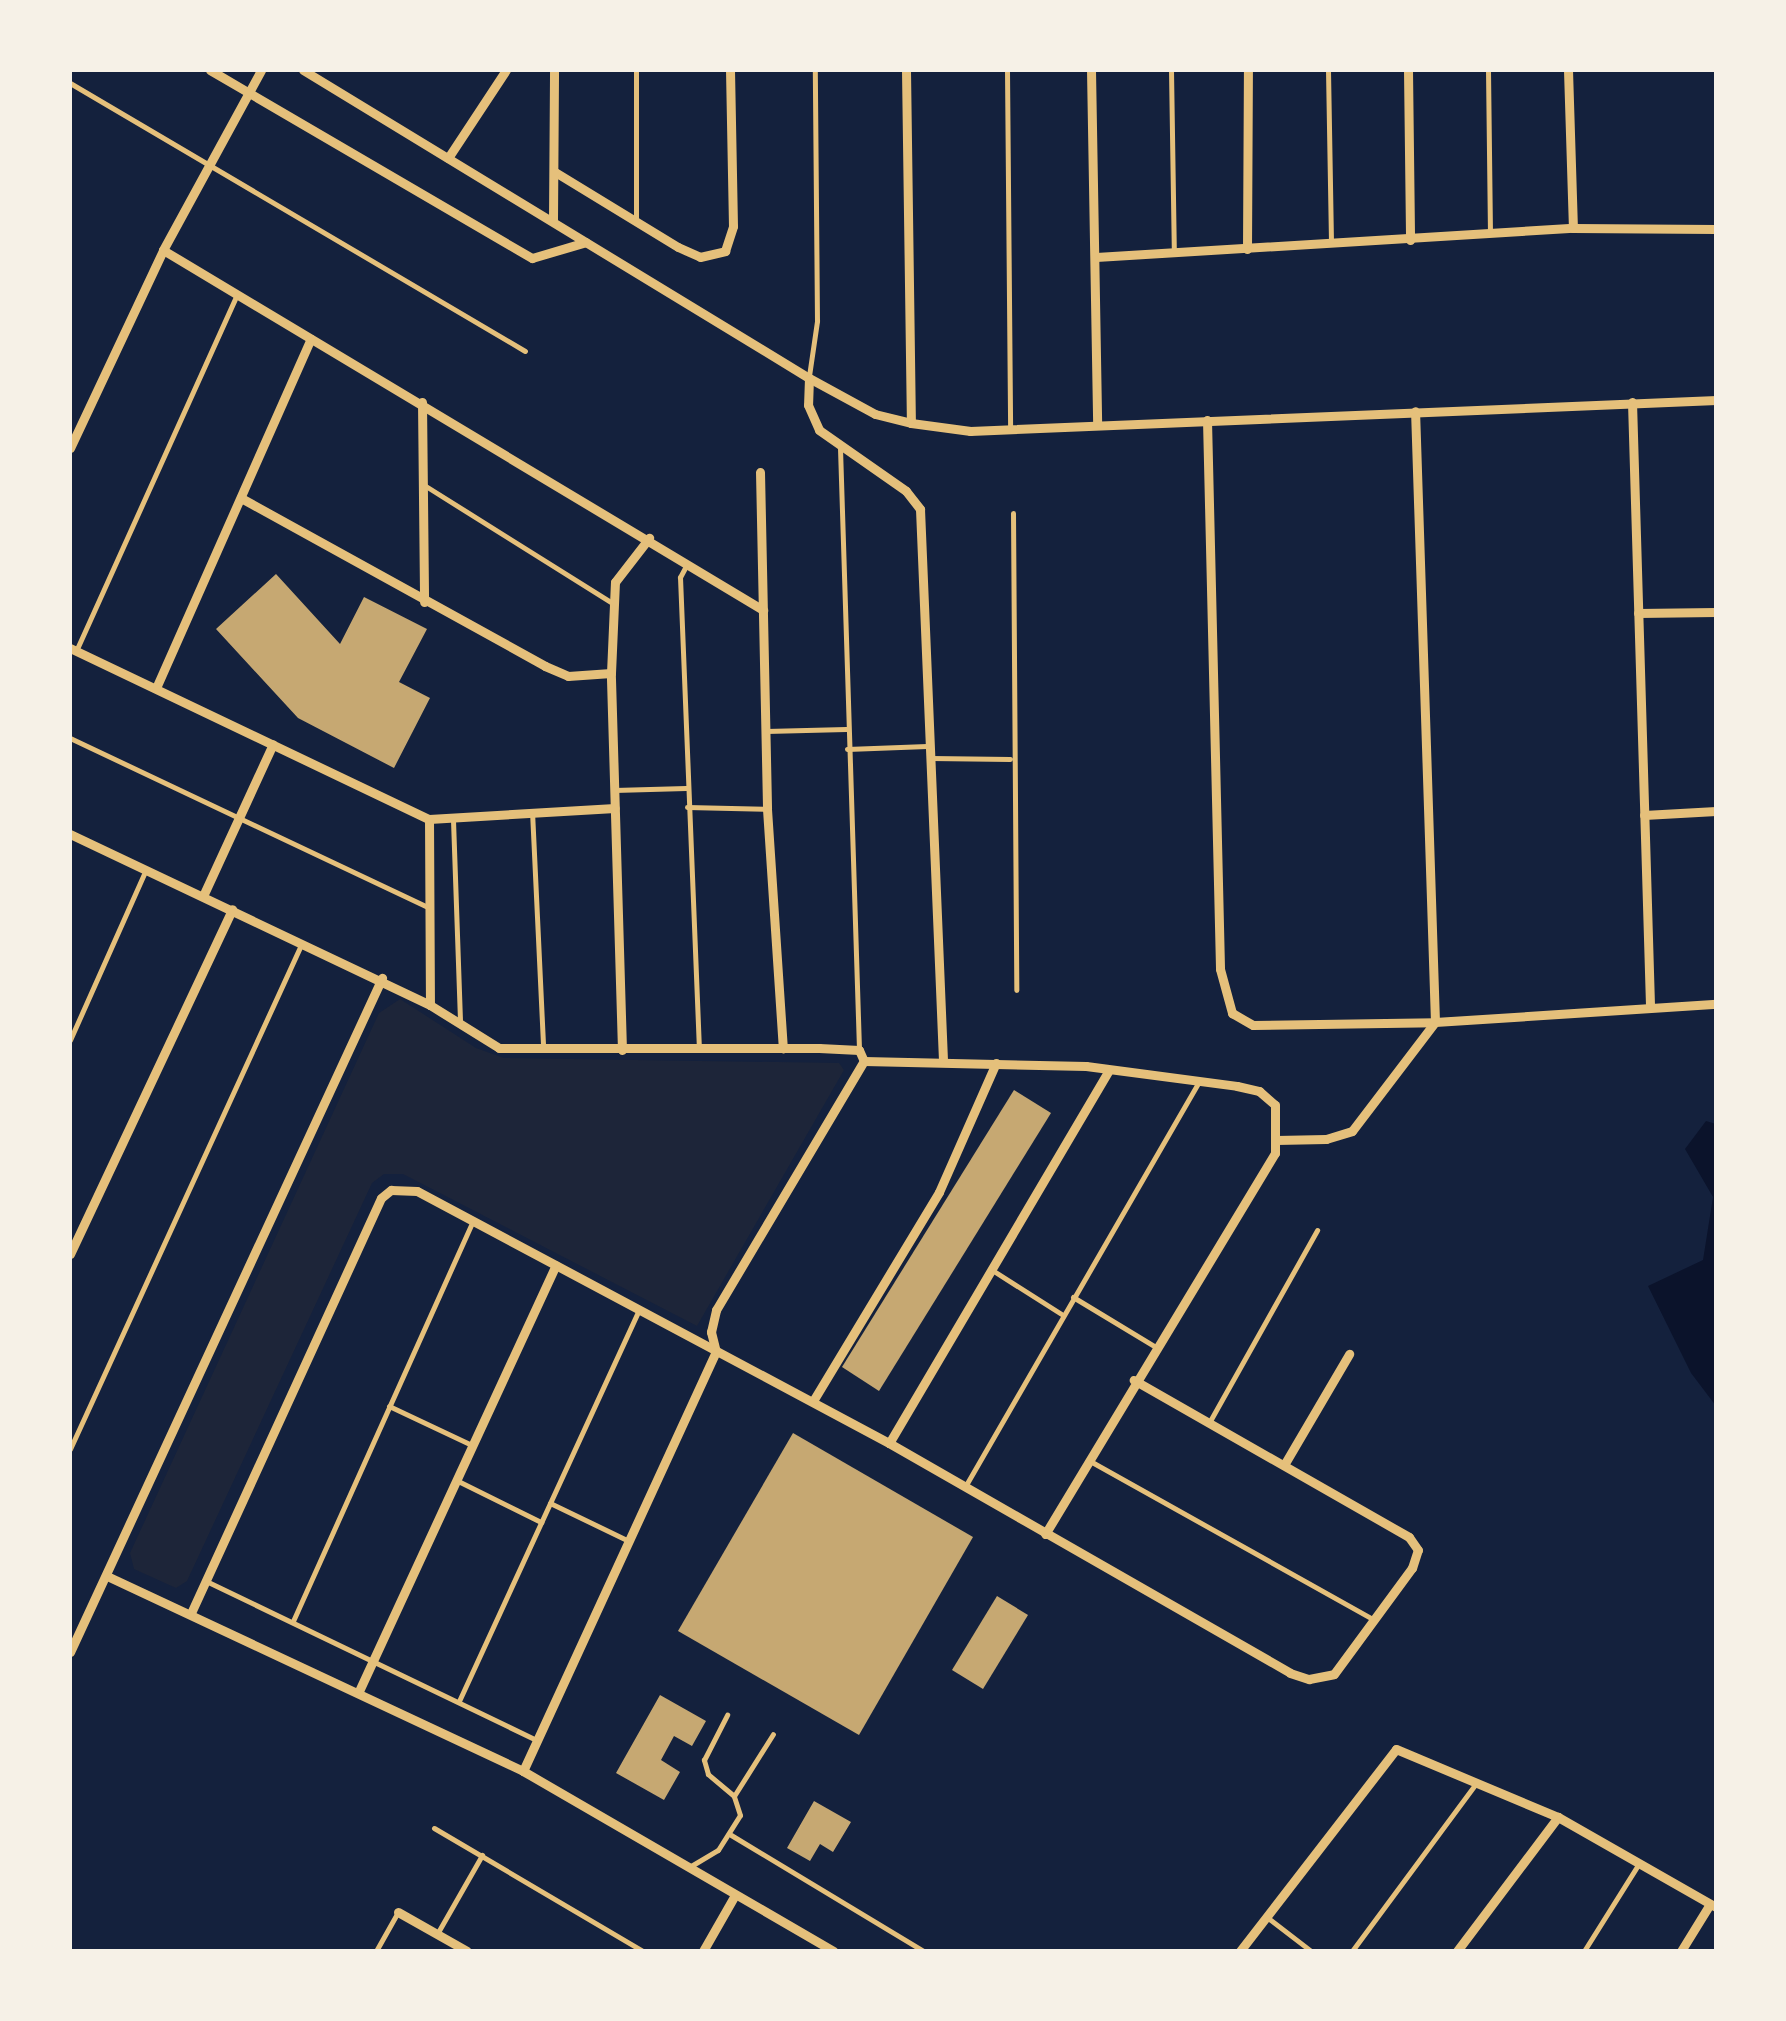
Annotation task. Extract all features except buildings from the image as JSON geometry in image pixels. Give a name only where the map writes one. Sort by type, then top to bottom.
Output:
[{"type":"street","points":[[210,70],[532,258],[586,242]]},
{"type":"street","points":[[70,448],[164,250],[261,70]]},
{"type":"street","points":[[303,70],[809,378],[875,414],[911,423],[1010,429],[1716,400]]},
{"type":"street","points":[[448,158],[506,70]]},
{"type":"street","points":[[553,219],[554,70]]},
{"type":"street","points":[[555,172],[700,256],[725,251],[733,226],[730,70]]},
{"type":"street","points":[[906,70],[911,423]]},
{"type":"street","points":[[1091,70],[1096,425]]},
{"type":"street","points":[[1247,249],[1248,70]]},
{"type":"street","points":[[1408,70],[1410,240]]},
{"type":"street","points":[[1568,70],[1572,228]]},
{"type":"street","points":[[1096,256],[1572,228],[1716,229]]},
{"type":"street","points":[[164,250],[763,610]]},
{"type":"street","points":[[156,688],[311,339]]},
{"type":"street","points":[[809,378],[808,405],[819,430],[840,448],[892,479],[920,509],[943,1061]]},
{"type":"street","points":[[422,402],[424,602]]},
{"type":"street","points":[[1632,402],[1650,1006]]},
{"type":"street","points":[[1276,1140],[1326,1139],[1352,1130],[1435,1022],[1415,412]]},
{"type":"street","points":[[1208,420],[1225,998],[1232,1013],[1252,1025],[1435,1022],[1716,1004]]},
{"type":"street","points":[[760,472],[767,809],[783,1048]]},
{"type":"street","points":[[242,498],[424,602],[568,676],[611,673]]},
{"type":"street","points":[[622,1050],[611,673],[614,604],[619,572],[648,538]]},
{"type":"street","points":[[1638,613],[1716,612]]},
{"type":"street","points":[[73,650],[430,819],[615,808]]},
{"type":"street","points":[[203,896],[272,744]]},
{"type":"street","points":[[1644,815],[1716,811]]},
{"type":"street","points":[[430,819],[430,1005]]},
{"type":"street","points":[[71,838],[147,868],[382,978],[499,1048],[860,1050],[864,1061]]},
{"type":"street","points":[[70,1254],[232,909]]},
{"type":"street","points":[[70,1652],[382,978]]},
{"type":"street","points":[[864,1061],[1109,1070],[1259,1090],[1275,1105],[1275,1153],[1154,1346],[1045,1534]]},
{"type":"street","points":[[524,1771],[716,1352],[711,1332],[716,1310],[864,1061]]},
{"type":"street","points":[[812,1401],[939,1192],[996,1064]]},
{"type":"street","points":[[889,1443],[1109,1070]]},
{"type":"street","points":[[192,1613],[381,1198],[404,1187],[812,1401],[1308,1679],[1334,1674],[1418,1550],[1409,1538],[1134,1380]]},
{"type":"street","points":[[359,1692],[556,1264]]},
{"type":"street","points":[[1284,1465],[1349,1354]]},
{"type":"street","points":[[107,1576],[524,1771],[834,1951]]},
{"type":"street","points":[[1240,1951],[1396,1749],[1558,1817],[1713,1905],[1681,1951]]},
{"type":"street","points":[[1457,1951],[1558,1817]]},
{"type":"street","points":[[703,1951],[735,1895]]},
{"type":"street","points":[[398,1912],[467,1951]]},
{"type":"lane","points":[[636,70],[636,221]]},
{"type":"lane","points":[[809,378],[817,322],[816,70]]},
{"type":"lane","points":[[1007,70],[1010,429]]},
{"type":"lane","points":[[1171,70],[1174,252]]},
{"type":"lane","points":[[1328,70],[1332,244]]},
{"type":"lane","points":[[1488,70],[1490,234]]},
{"type":"lane","points":[[70,83],[525,350]]},
{"type":"lane","points":[[73,650],[237,296]]},
{"type":"lane","points":[[840,448],[846,729],[860,1050]]},
{"type":"lane","points":[[424,485],[614,604]]},
{"type":"lane","points":[[1012,512],[1011,759],[1016,990]]},
{"type":"lane","points":[[688,562],[680,577],[686,807],[699,1049]]},
{"type":"lane","points":[[766,732],[846,729]]},
{"type":"lane","points":[[70,738],[427,908]]},
{"type":"lane","points":[[848,750],[927,746]]},
{"type":"lane","points":[[928,758],[1011,759]]},
{"type":"lane","points":[[614,790],[686,788]]},
{"type":"lane","points":[[686,807],[767,809]]},
{"type":"lane","points":[[532,810],[543,1048]]},
{"type":"lane","points":[[453,817],[460,1026]]},
{"type":"lane","points":[[70,1040],[147,868]]},
{"type":"lane","points":[[70,1449],[302,942]]},
{"type":"lane","points":[[964,1487],[1198,1083]]},
{"type":"lane","points":[[292,1621],[472,1220]]},
{"type":"lane","points":[[1209,1424],[1317,1230]]},
{"type":"lane","points":[[990,1268],[1063,1316]]},
{"type":"lane","points":[[1073,1297],[1154,1346]]},
{"type":"lane","points":[[459,1701],[639,1310]]},
{"type":"lane","points":[[389,1406],[472,1445]]},
{"type":"lane","points":[[1088,1459],[1374,1620]]},
{"type":"lane","points":[[455,1480],[542,1522]]},
{"type":"lane","points":[[550,1503],[630,1541]]},
{"type":"lane","points":[[206,1581],[376,1658],[537,1741]]},
{"type":"lane","points":[[688,1867],[732,1835],[740,1816],[734,1796],[708,1774],[704,1760],[727,1715]]},
{"type":"lane","points":[[734,1796],[773,1734]]},
{"type":"lane","points":[[1352,1951],[1477,1783]]},
{"type":"lane","points":[[434,1828],[644,1951]]},
{"type":"lane","points":[[732,1835],[923,1951]]},
{"type":"lane","points":[[437,1934],[482,1855]]},
{"type":"lane","points":[[1584,1951],[1640,1863]]},
{"type":"lane","points":[[376,1951],[398,1912]]},
{"type":"lane","points":[[1266,1916],[1311,1951]]},
{"type":"shaded area","points":[[400,999],[476,1048],[504,1058],[839,1063],[844,1070],[697,1326],[403,1174],[384,1174],[372,1183],[187,1581],[176,1588],[134,1569],[130,1553],[379,1013]]},
{"type":"shaded area","points":[[1706,1121],[1716,1124],[1716,1406],[1691,1373],[1648,1286],[1703,1260],[1713,1197],[1685,1149]]}]
